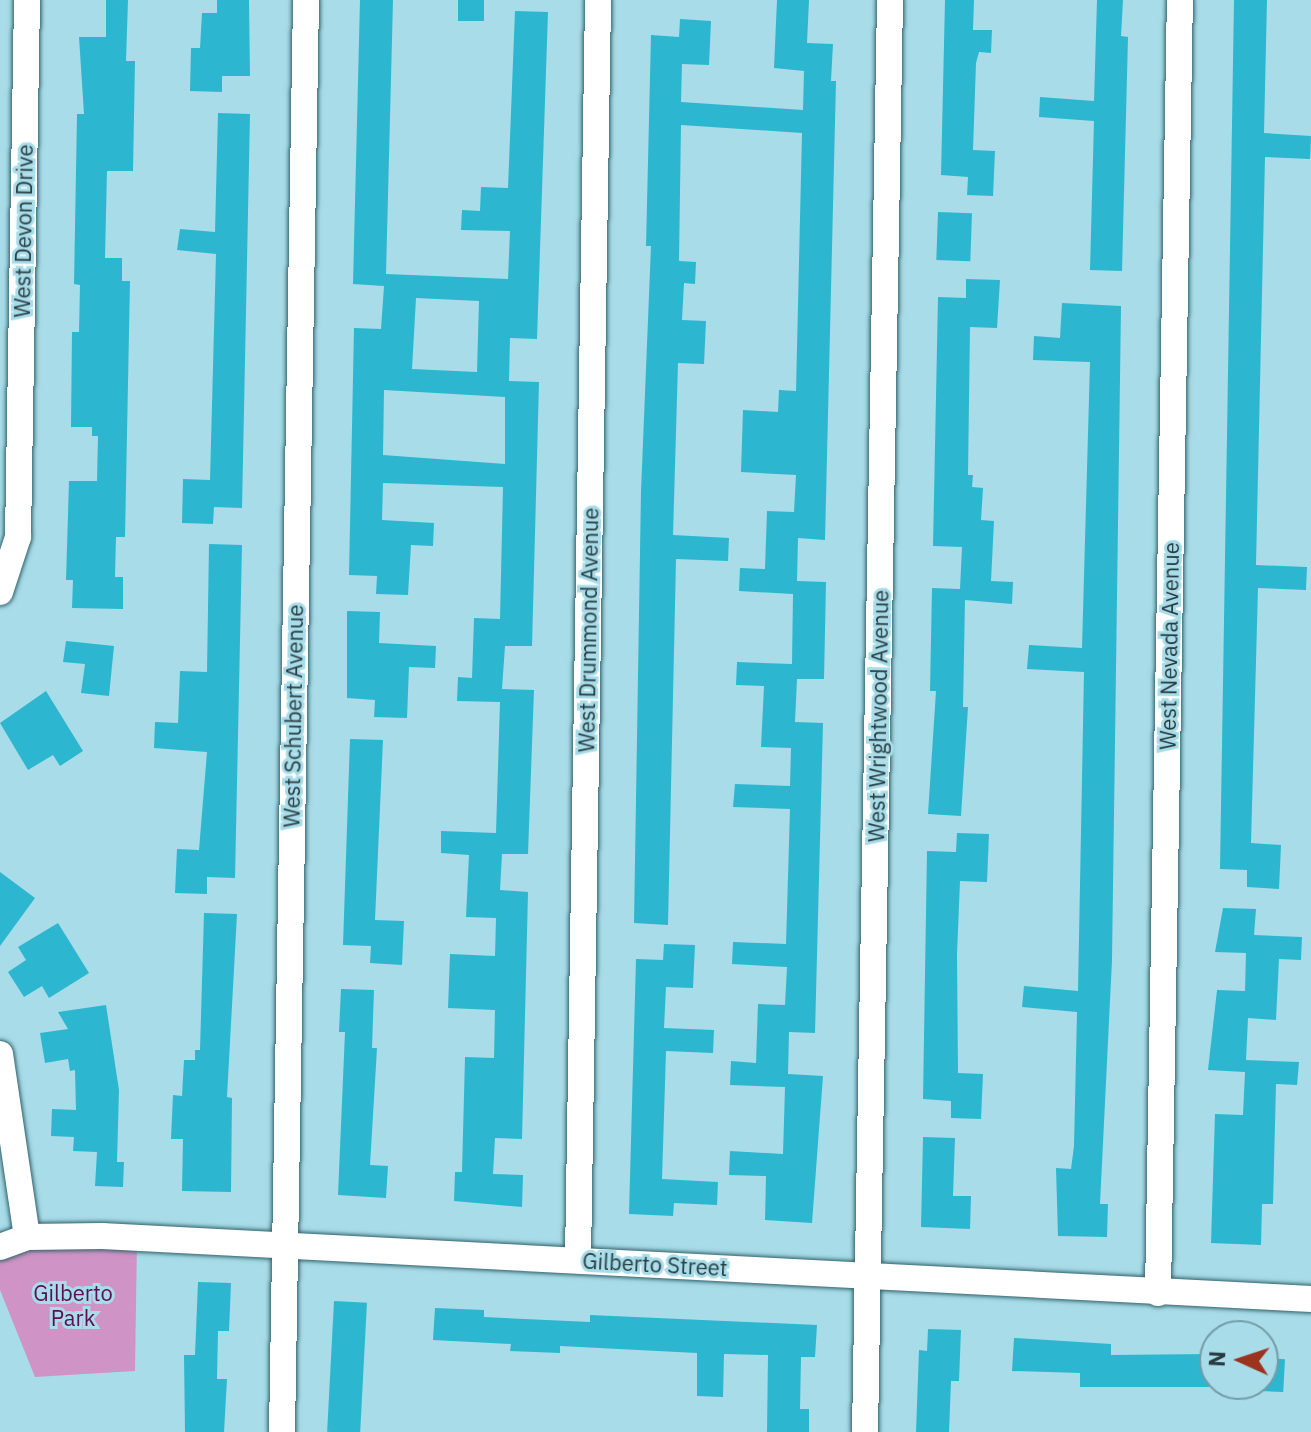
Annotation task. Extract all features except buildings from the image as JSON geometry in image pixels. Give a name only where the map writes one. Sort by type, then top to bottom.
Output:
[{"type":"street","name":"West Devon Drive","points":[[0,592],[18,537],[19,463],[10,394],[27,0]]},
{"type":"street","name":"West Schubert Avenue","points":[[282,1432],[306,0]]},
{"type":"street","name":"West Drummond Avenue","points":[[578,1260],[598,0]]},
{"type":"street","name":"West Wrightwood Avenue","points":[[865,1432],[890,0]]},
{"type":"street","name":"West Nevada Avenue","points":[[1158,1293],[1180,0]]},
{"type":"street","points":[[0,1054],[27,1237]]},
{"type":"street","name":"Gilberto Street","points":[[0,1247],[27,1237],[283,1244],[1311,1299]]},
{"type":"green space","name":"Gilberto Park","points":[[137,1240],[135,1371],[35,1377],[0,1290],[0,1251]]}]
